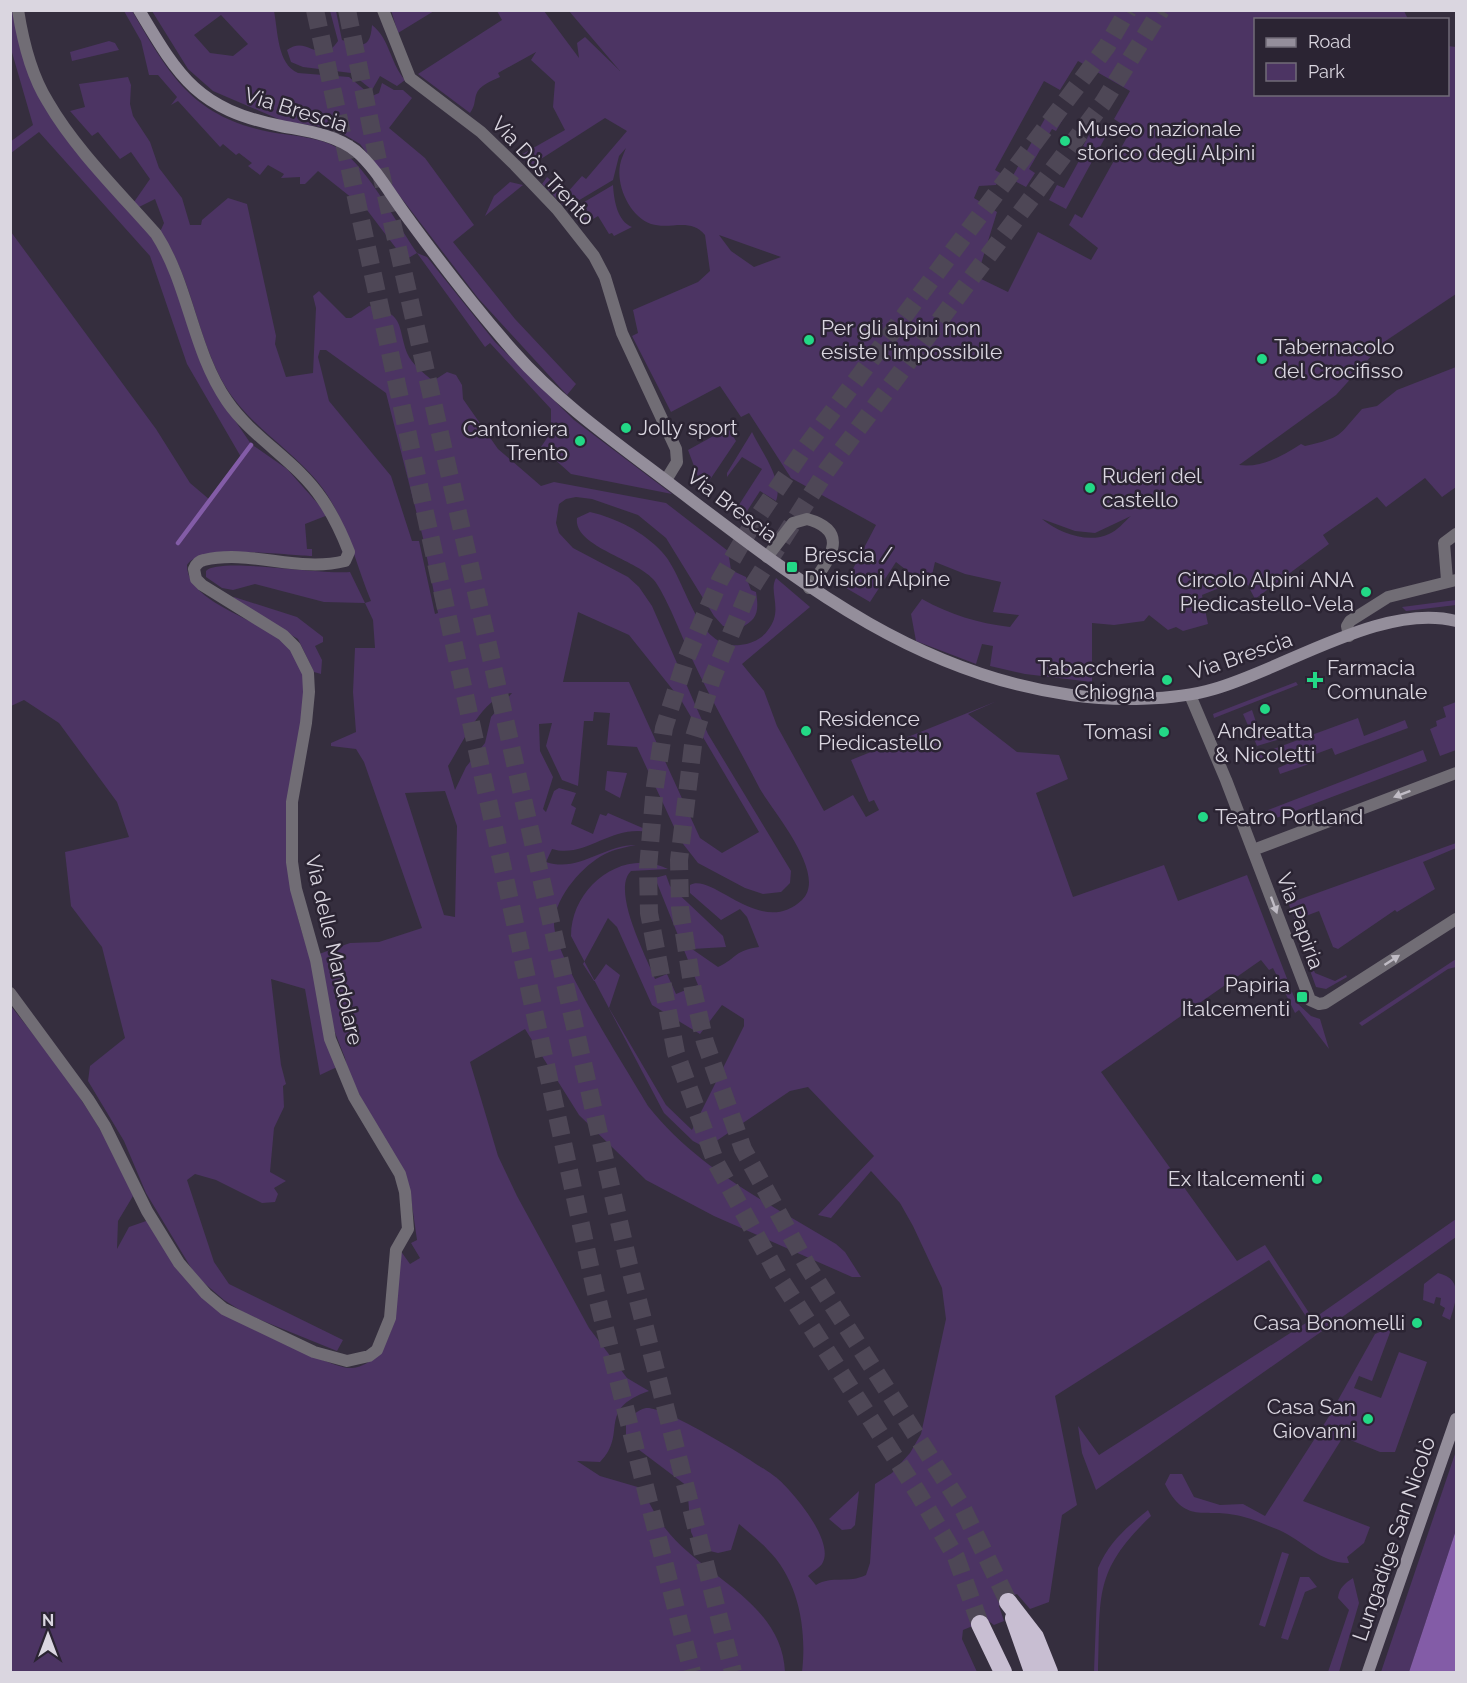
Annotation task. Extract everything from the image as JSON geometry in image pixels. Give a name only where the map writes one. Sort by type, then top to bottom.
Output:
[{"type":"highway","points":[[1033,1672],[1007,1600],[1035,1637],[1048,1672]]},
{"type":"highway","points":[[989,1672],[980,1625],[1004,1672]]},
{"type":"street","name":"Via delle Mandolare","points":[[10,993],[88,1099],[105,1126],[147,1211],[179,1263],[206,1294],[224,1309],[314,1352],[347,1361],[369,1356],[377,1350],[390,1318],[396,1250],[408,1229],[405,1192],[400,1174],[354,1097],[330,1039],[316,960],[296,889],[291,854],[292,802],[306,723],[308,674],[303,659],[289,641],[202,585],[196,579],[194,569],[203,560],[228,558],[325,565],[345,561],[349,552],[322,498],[244,424],[226,400],[201,351],[166,249],[156,234],[66,128],[48,102],[27,53],[18,10]]},
{"type":"street","name":"Via Brescia","points":[[139,10],[174,66],[201,96],[242,116],[333,138],[358,153],[453,279],[516,354],[555,394],[809,588],[886,635],[933,657],[996,680],[1073,696],[1145,698],[1190,695],[1252,676],[1349,636],[1405,619],[1439,617],[1456,621]]},
{"type":"street","name":"Via Dòs Trento","points":[[383,10],[410,78],[481,132],[557,209],[594,256],[605,277],[622,333],[676,449],[676,462],[666,480]]},
{"type":"street","points":[[767,557],[793,523],[807,519],[822,526],[833,538],[834,551],[809,588]]},
{"type":"street","points":[[1349,636],[1347,626],[1350,621],[1388,597],[1452,580],[1444,543],[1456,534]]},
{"type":"street","name":"Via Papiria","points":[[1190,695],[1253,850],[1306,993],[1312,1002],[1325,1003],[1456,919]]},
{"type":"street","points":[[1253,850],[1456,773]]},
{"type":"street","name":"Lungadige San Nicolò","points":[[1368,1672],[1456,1419]]},
{"type":"green space","points":[[14,10],[31,77],[159,247],[223,403],[251,444],[287,469],[328,515],[305,524],[307,549],[312,549],[312,556],[225,553],[195,559],[187,565],[191,580],[202,593],[219,605],[276,636],[291,648],[301,662],[305,695],[296,789],[295,899],[297,916],[310,957],[337,1067],[320,1075],[305,989],[271,979],[281,1065],[286,1084],[283,1086],[284,1107],[274,1128],[270,1172],[286,1181],[274,1188],[278,1194],[275,1202],[262,1203],[216,1180],[195,1174],[187,1180],[214,1262],[229,1284],[343,1340],[337,1351],[246,1314],[224,1300],[196,1276],[146,1193],[124,1141],[88,1081],[90,1066],[125,1038],[102,947],[71,906],[65,852],[129,837],[117,802],[59,723],[24,700],[11,706],[11,232],[156,429],[190,483],[210,500],[241,457],[187,364],[150,256],[39,132],[11,153],[10,142],[33,125],[11,49],[11,11]]},
{"type":"green space","points":[[391,10],[434,11],[398,33]]},
{"type":"green space","points":[[124,11],[132,11],[158,55],[186,90],[202,104],[243,125],[325,142],[341,150],[372,183],[417,253],[405,260],[367,210],[318,171],[305,184],[300,184],[300,177],[281,178],[284,174],[268,165],[260,175],[248,166],[252,163],[239,153],[236,155],[223,144],[220,147],[178,101],[171,105],[177,97],[158,75],[149,75],[141,41]]},
{"type":"green space","points":[[152,11],[274,11],[282,55],[291,69],[298,73],[349,77],[372,96],[379,93],[382,83],[394,90],[403,90],[412,98],[389,128],[425,158],[474,225],[453,242],[515,319],[576,384],[567,395],[478,298],[360,144],[335,129],[283,121],[213,91],[188,69]],"holes":[[[221,15],[248,44],[233,56],[210,53],[194,35]]]},
{"type":"green space","points":[[330,11],[336,11],[342,40],[359,44],[367,42],[372,25],[383,37],[405,80],[397,86],[380,76],[372,90],[351,73],[303,67],[291,62],[287,50],[294,46],[325,52],[338,41]]},
{"type":"green space","points":[[497,11],[544,11],[579,58],[577,43],[585,37],[620,71],[569,11],[1404,11],[1408,18],[1254,18],[1254,96],[1449,96],[1449,46],[1456,47],[1456,294],[1384,342],[1336,395],[1239,465],[1264,463],[1301,444],[1305,446],[1333,438],[1343,431],[1362,409],[1377,406],[1397,390],[1456,367],[1456,487],[1442,497],[1425,478],[1386,507],[1377,497],[1323,535],[1329,544],[1255,599],[1244,578],[1202,595],[1208,624],[1183,631],[1176,627],[1168,630],[1149,615],[1144,621],[1114,625],[1092,623],[1092,682],[1025,674],[990,666],[993,646],[982,644],[976,664],[916,641],[911,614],[922,599],[943,610],[975,621],[1010,627],[1019,615],[993,612],[1001,582],[965,574],[935,562],[929,588],[896,562],[870,602],[846,588],[845,584],[876,525],[791,478],[749,413],[741,417],[720,386],[671,412],[632,336],[638,333],[633,310],[698,282],[710,271],[705,235],[687,225],[651,224],[637,215],[626,200],[620,182],[620,165],[626,148],[619,156],[613,180],[566,208],[542,184],[547,177],[566,194],[582,176],[586,179],[627,131],[605,118],[530,166],[519,156],[565,130],[553,107],[555,82],[531,60],[536,52],[498,73],[500,77],[480,89],[470,113],[418,74],[502,20]],"holes":[[[1078,61],[1130,91],[1114,119],[1131,130],[1082,218],[1075,214],[1069,225],[1098,248],[1091,260],[1038,232],[1008,292],[977,277],[997,212],[974,198],[979,186],[996,185],[1002,174],[995,170],[1044,81],[1060,90]],[[719,235],[781,257],[754,267],[731,251]],[[1131,516],[1112,533],[1092,538],[1065,533],[1042,519],[1075,531],[1095,533]]]},
{"type":"green space","points":[[109,41],[115,43],[119,50],[72,61],[70,52]]},
{"type":"green space","points":[[128,77],[131,85],[130,104],[133,116],[150,142],[159,168],[182,198],[190,225],[201,225],[202,220],[228,198],[247,204],[276,336],[275,344],[286,377],[313,373],[316,308],[313,296],[319,291],[346,318],[351,318],[369,306],[381,309],[398,322],[407,353],[415,365],[433,381],[447,372],[456,375],[462,385],[463,399],[498,449],[541,486],[554,482],[666,503],[728,551],[731,570],[746,577],[751,590],[756,592],[757,610],[751,622],[740,628],[723,626],[714,616],[666,538],[638,515],[592,499],[576,497],[566,499],[559,504],[556,523],[559,533],[573,548],[628,577],[639,587],[652,606],[708,734],[791,871],[790,883],[781,892],[763,894],[745,888],[698,863],[680,840],[637,747],[607,745],[610,713],[594,712],[593,721],[584,721],[578,786],[562,780],[546,746],[552,723],[539,724],[540,751],[553,777],[543,809],[546,812],[554,791],[559,788],[576,793],[571,805],[576,808],[571,824],[593,834],[600,814],[606,816],[608,813],[661,836],[645,832],[630,832],[578,849],[565,851],[552,849],[546,862],[569,864],[613,849],[636,845],[609,852],[580,873],[565,892],[554,922],[565,960],[648,1106],[668,1128],[712,1167],[760,1199],[836,1244],[845,1252],[861,1277],[852,1277],[714,1216],[646,1180],[579,1115],[525,1029],[470,1062],[498,1156],[517,1196],[589,1328],[627,1378],[649,1391],[633,1398],[617,1414],[612,1441],[600,1462],[577,1461],[600,1476],[641,1488],[661,1523],[681,1545],[738,1592],[770,1626],[780,1647],[785,1672],[11,1672],[10,1005],[79,1096],[122,1170],[133,1196],[118,1221],[117,1249],[129,1227],[149,1220],[181,1269],[200,1292],[251,1324],[299,1349],[340,1366],[352,1368],[366,1363],[378,1354],[392,1328],[400,1250],[410,1264],[420,1258],[411,1243],[417,1240],[410,1191],[348,1073],[345,1058],[332,1025],[319,954],[350,943],[379,942],[422,928],[364,762],[356,749],[331,746],[331,743],[356,732],[353,692],[355,648],[375,648],[373,620],[365,603],[371,601],[342,524],[327,495],[306,469],[245,413],[225,386],[207,347],[180,267],[160,232],[164,223],[155,199],[139,207],[134,202],[150,179],[131,152],[120,159],[98,132],[92,136],[70,111],[85,107],[79,84]],"holes":[[[320,350],[326,350],[386,393],[423,538],[438,613],[435,614],[419,541],[412,541],[391,476],[329,401],[318,357]],[[578,612],[629,635],[681,700],[759,832],[722,853],[700,838],[629,682],[563,682]],[[512,693],[491,717],[485,743],[466,767],[455,790],[448,766],[483,711],[502,696]],[[445,791],[457,826],[455,917],[444,915],[405,793]]]},
{"type":"green space","points":[[1052,106],[1066,114],[1056,131],[1052,129],[1029,169],[1035,173],[1026,187],[1011,179]]},
{"type":"green space","points":[[1092,129],[1106,136],[1066,209],[1049,200],[1057,185],[1064,188],[1086,148],[1083,146]]},
{"type":"green space","points":[[510,182],[523,185],[485,216],[494,196]]},
{"type":"green space","points":[[613,185],[615,203],[620,215],[632,227],[614,236],[612,233],[609,234],[598,216],[582,226],[569,211]]},
{"type":"green space","points":[[417,253],[427,257],[495,342],[574,420],[672,494],[571,474],[541,447],[551,432],[551,409],[490,343],[485,347]]},
{"type":"green space","points":[[728,428],[736,441],[703,490],[688,450]]},
{"type":"green space","points":[[752,432],[774,475],[778,493],[776,501],[760,491],[740,522],[735,511],[762,469],[742,457],[727,477],[727,473]]},
{"type":"green space","points":[[590,512],[610,518],[638,532],[655,545],[670,563],[702,625],[713,637],[725,644],[748,644],[766,633],[775,615],[774,583],[776,578],[810,607],[742,664],[764,691],[777,726],[824,811],[853,795],[866,817],[879,810],[874,800],[869,802],[851,760],[997,701],[968,714],[1017,752],[1059,755],[1068,779],[1036,793],[1073,897],[1164,865],[1178,901],[1247,875],[1296,1002],[1311,1016],[1320,1019],[1329,1049],[1299,1010],[1295,1013],[1273,968],[1269,970],[1261,960],[1101,1072],[1237,1261],[1265,1245],[1313,1319],[1456,1219],[1456,1237],[1096,1490],[1082,1453],[1078,1426],[1099,1455],[1309,1321],[1269,1260],[1055,1396],[1077,1505],[1062,1515],[1049,1602],[1030,1609],[1017,1594],[1002,1600],[999,1606],[1004,1621],[994,1625],[987,1620],[963,1630],[962,1639],[977,1672],[802,1672],[802,1623],[793,1590],[778,1561],[761,1542],[739,1524],[731,1550],[718,1553],[698,1548],[691,1532],[687,1486],[626,1440],[626,1425],[637,1412],[646,1408],[672,1416],[712,1437],[778,1479],[811,1518],[823,1543],[825,1555],[822,1564],[808,1576],[816,1585],[828,1580],[859,1578],[866,1575],[870,1563],[875,1484],[892,1473],[910,1453],[921,1434],[946,1319],[942,1288],[913,1226],[900,1203],[871,1171],[831,1218],[818,1215],[874,1156],[808,1087],[790,1091],[706,1148],[693,1141],[664,1113],[594,980],[606,964],[620,975],[609,1008],[666,1105],[692,1130],[744,1026],[744,1019],[722,1005],[700,1034],[652,1005],[617,927],[608,918],[584,961],[571,936],[573,918],[580,902],[590,887],[603,876],[634,863],[651,864],[668,869],[631,871],[626,880],[625,893],[632,924],[655,979],[667,974],[676,994],[698,985],[655,878],[666,875],[670,886],[723,936],[726,947],[692,949],[718,967],[740,952],[759,947],[747,917],[740,909],[721,920],[690,893],[690,885],[700,884],[711,887],[755,909],[770,912],[786,910],[802,900],[808,889],[808,875],[804,860],[760,789],[717,709],[658,585],[644,572],[585,537],[578,528],[577,518]]},
{"type":"green space","points":[[230,566],[350,572],[365,603],[324,602],[255,584],[233,590],[222,588],[206,577],[206,571],[215,567]]},
{"type":"green space","points":[[234,597],[297,617],[323,637],[323,642],[315,646],[322,660],[321,674],[314,672],[298,639],[232,600]]},
{"type":"green space","points":[[1456,600],[1456,605],[1406,611],[1402,607]]},
{"type":"green space","points":[[1296,682],[1298,685],[1214,718],[1213,714]]},
{"type":"green space","points":[[1456,702],[1456,750],[1440,756],[1430,729],[1437,726],[1436,721],[1446,717],[1443,707]]},
{"type":"green space","points":[[1252,710],[1260,734],[1276,729],[1279,737],[1277,740],[1257,746],[1243,714]]},
{"type":"green space","points":[[1358,718],[1364,736],[1405,720],[1408,728],[1335,755],[1332,748],[1313,755],[1315,762],[1280,774],[1278,768],[1294,761],[1290,749],[1246,765],[1246,759]]},
{"type":"green space","points":[[1423,750],[1427,761],[1271,820],[1268,810]]},
{"type":"green space","points":[[607,771],[627,773],[620,798],[605,790]]},
{"type":"green space","points":[[1456,843],[1456,848],[1423,862],[1435,889],[1397,912],[1395,910],[1338,949],[1333,947],[1319,911],[1295,920],[1283,890],[1288,887],[1295,901]]},
{"type":"green space","points":[[1456,959],[1456,967],[1448,969],[1362,1026],[1359,1023]]},
{"type":"green space","points":[[1311,963],[1315,973],[1335,981],[1346,975],[1347,977],[1326,989],[1316,987],[1308,965]]},
{"type":"green space","points":[[1438,1273],[1452,1280],[1455,1285],[1456,1298],[1450,1320],[1442,1316],[1445,1308],[1440,1305],[1441,1298],[1436,1297],[1434,1304],[1423,1300],[1424,1284]]},
{"type":"green space","points":[[1392,1327],[1372,1381],[1359,1376],[1354,1388],[1381,1398],[1399,1352],[1427,1362],[1395,1452],[1380,1452],[1343,1437],[1303,1501],[1370,1527],[1364,1543],[1347,1557],[1349,1563],[1321,1556],[1288,1534],[1257,1521],[1231,1514],[1189,1510],[1181,1506],[1173,1497],[1165,1484],[1170,1474],[1182,1474],[1194,1497],[1220,1505],[1243,1504],[1265,1516],[1328,1418],[1375,1334]]},
{"type":"green space","points":[[1456,1451],[1456,1530],[1409,1672],[1381,1672]]},
{"type":"green space","points":[[859,1491],[855,1525],[851,1529],[842,1530],[829,1519]]},
{"type":"green space","points":[[1148,1510],[1151,1516],[1118,1553],[1109,1570],[1101,1604],[1098,1672],[1094,1672],[1098,1568],[1113,1543]]},
{"type":"green space","points":[[1282,1552],[1289,1554],[1265,1627],[1259,1625]]},
{"type":"green space","points":[[1300,1577],[1309,1577],[1317,1587],[1305,1592],[1288,1640],[1281,1638]]},
{"type":"green space","points":[[1353,1578],[1359,1603],[1339,1672],[1328,1672],[1349,1610],[1338,1598],[1339,1594],[1343,1586]]},
{"type":"shaded area","points":[[1456,1530],[1456,1672],[1409,1672]]},
{"type":"waterway","points":[[178,543],[251,445]]},
{"type":"tunnel","points":[[315,10],[595,1289],[692,1672]]},
{"type":"tunnel","points":[[347,10],[377,156],[628,1261],[733,1672]]},
{"type":"tunnel","points":[[980,1624],[956,1557],[918,1493],[782,1282],[716,1163],[676,1053],[649,913],[648,868],[655,786],[664,728],[686,659],[720,580],[751,527],[802,452],[1107,46],[1128,10]]},
{"type":"tunnel","points":[[1007,1599],[961,1505],[808,1267],[743,1149],[705,1042],[693,990],[680,908],[679,860],[694,737],[712,679],[748,593],[827,470],[1103,103],[1161,10]]},
{"type":"place","name":"Museo nazionale storico degli Alpini","points":[[1065,141]]},
{"type":"place","name":"Per gli alpini non esiste l'impossibile","points":[[809,340]]},
{"type":"place","name":"Tabernacolo del Crocifisso","points":[[1262,359]]},
{"type":"place","name":"Jolly sport","points":[[626,428]]},
{"type":"place","name":"Cantoniera Trento","points":[[580,441]]},
{"type":"place","name":"Ruderi del castello","points":[[1090,488]]},
{"type":"place","name":"Brescia / Divisioni Alpine","points":[[792,567]]},
{"type":"place","name":"Circolo Alpini ANA Piedicastello-Vela","points":[[1366,592]]},
{"type":"place","name":"Tabaccheria Chiogna","points":[[1167,680]]},
{"type":"place","name":"Farmacia Comunale","points":[[1315,680]]},
{"type":"place","name":"Andreatta & Nicoletti","points":[[1265,709]]},
{"type":"place","name":"Residence Piedicastello","points":[[806,731]]},
{"type":"place","name":"Tomasi","points":[[1164,732]]},
{"type":"place","name":"Teatro Portland","points":[[1203,817]]},
{"type":"place","name":"Papiria Italcementi","points":[[1302,997]]},
{"type":"place","name":"Ex Italcementi","points":[[1317,1179]]},
{"type":"place","name":"Casa Bonomelli","points":[[1417,1323]]},
{"type":"place","name":"Casa San Giovanni","points":[[1368,1419]]}]
